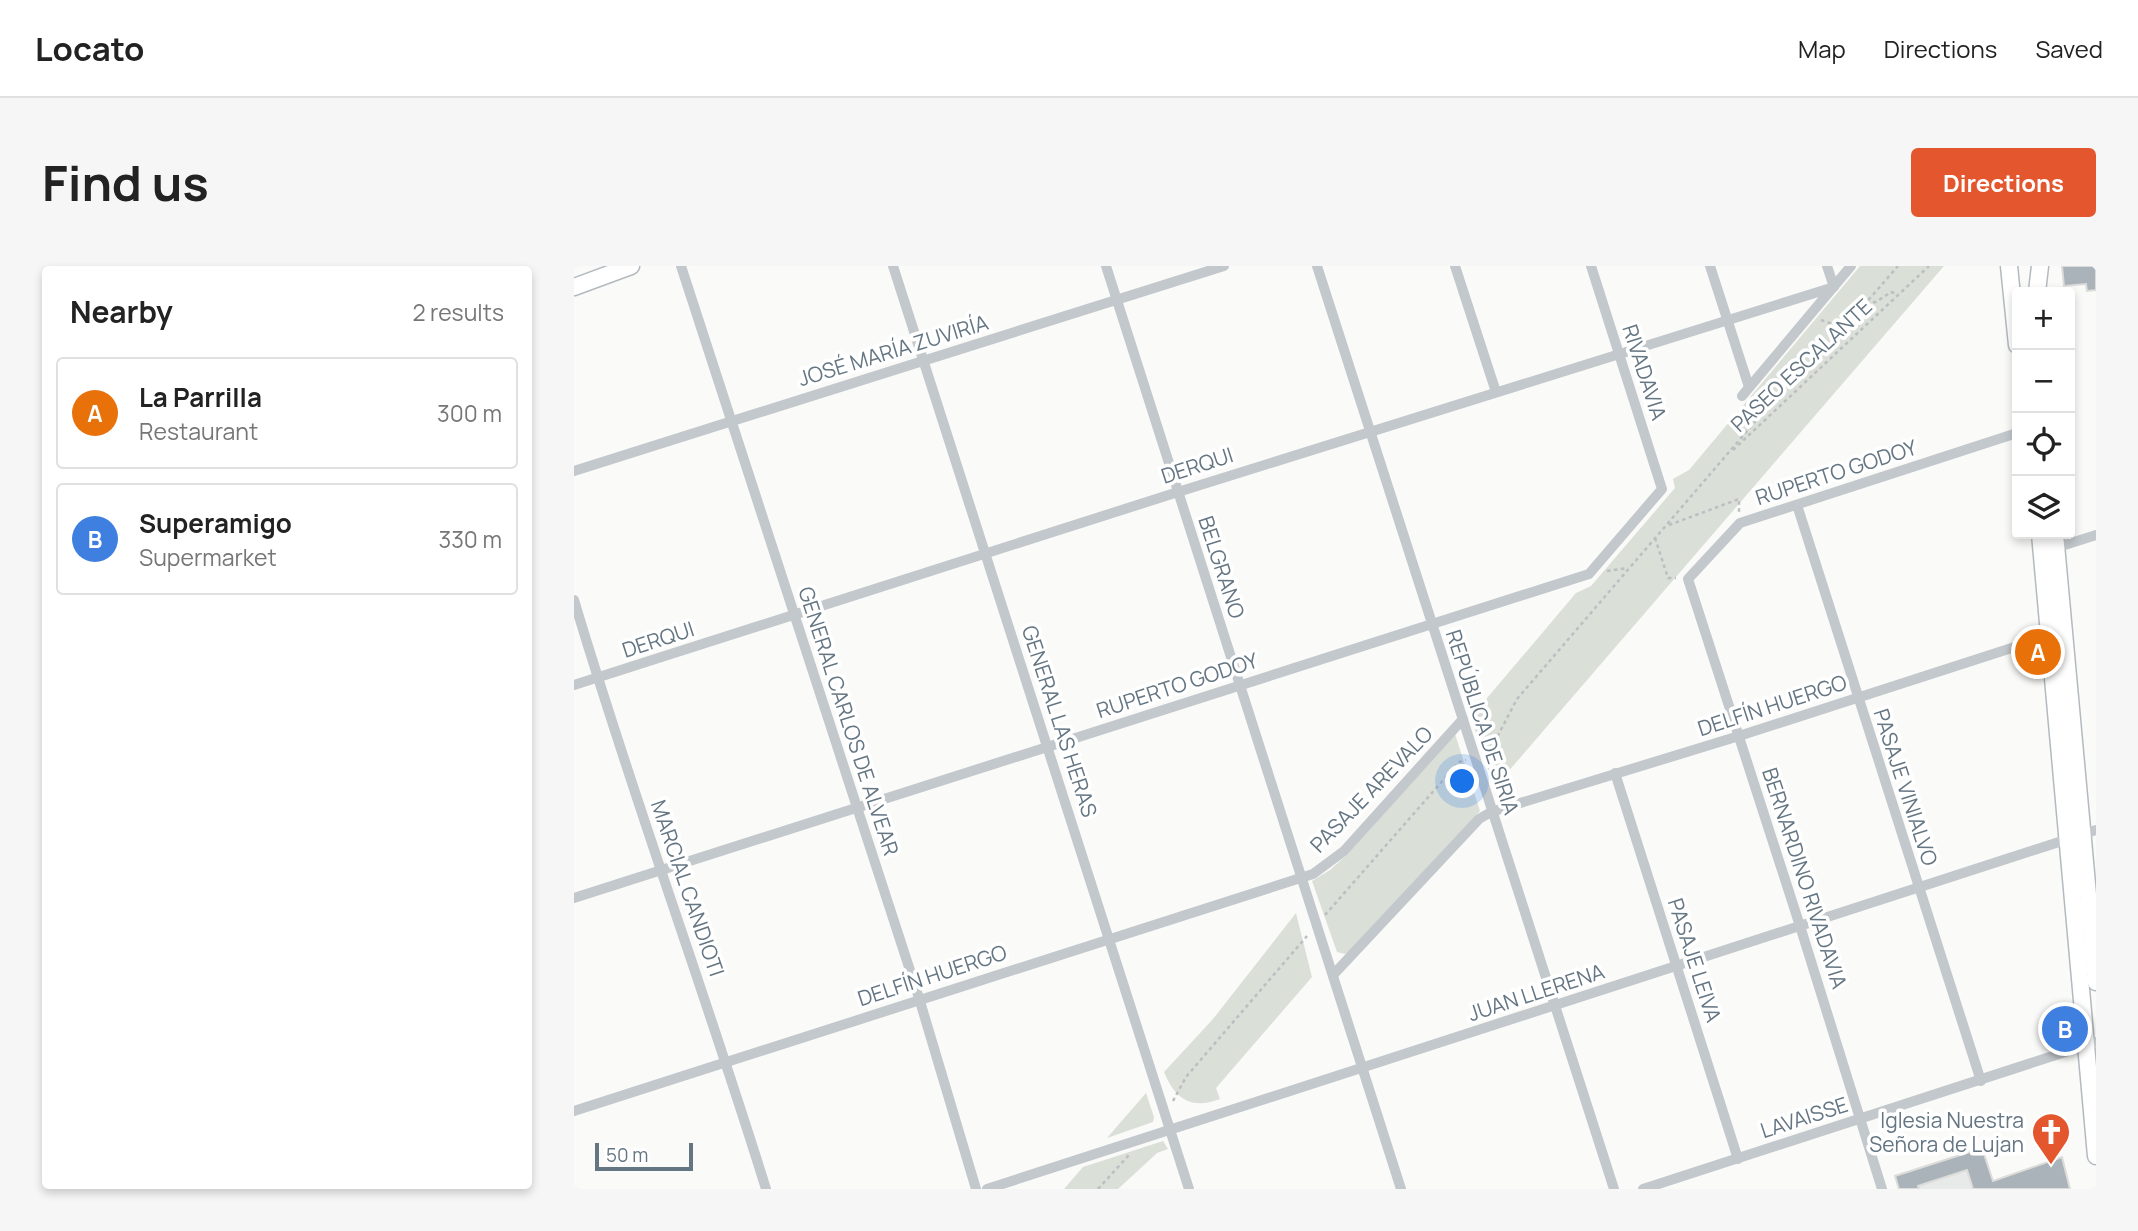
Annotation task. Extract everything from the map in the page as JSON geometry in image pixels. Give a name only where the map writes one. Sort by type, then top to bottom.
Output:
[{"type":"main road","points":[[574,287],[631,266]]},
{"type":"main road","points":[[2010,266],[2012,289]]},
{"type":"main road","points":[[2038,287],[2040,266]]},
{"type":"main road","points":[[2051,544],[2067,840],[2090,1044],[2096,1156]]},
{"type":"main road","points":[[2056,634],[2090,832],[2096,982]]},
{"type":"street","name":"GENERAL CARLOS DE ALVEAR","points":[[681,266],[919,998],[976,1189]]},
{"type":"street","name":"GENERAL LAS HERAS","points":[[893,266],[1111,938],[1189,1189]]},
{"type":"street","name":"BELGRANO","points":[[1106,266],[1401,1189]]},
{"type":"street","name":"JOSÉ MARÍA ZUVIRÍA","points":[[574,471],[1224,266]]},
{"type":"street","name":"REPÚBLICA DE SIRIA","points":[[1317,266],[1614,1189]]},
{"type":"street","points":[[1455,266],[1496,392]]},
{"type":"street","name":"RIVADAVIA","points":[[1590,574],[1662,489],[1591,266]]},
{"type":"street","points":[[1710,266],[1745,392],[1851,266]]},
{"type":"street","points":[[1827,266],[1834,287]]},
{"type":"street","name":"DERQUI","points":[[574,685],[1370,431],[1834,287]]},
{"type":"street","name":"RUPERTO GODOY","points":[[1688,579],[1740,523],[2012,435]]},
{"type":"street","name":"PASAJE VINIALVO","points":[[1797,505],[1981,1080]]},
{"type":"street","points":[[2051,544],[2096,535]]},
{"type":"street","points":[[1432,624],[1590,574]]},
{"type":"street","name":"BERNARDINO RIVADAVIA","points":[[1688,579],[1882,1189]]},
{"type":"street","name":"MARCIAL CANDIOTI","points":[[574,600],[597,678],[727,1062],[766,1189]]},
{"type":"street","name":"RUPERTO GODOY","points":[[574,898],[1432,624]]},
{"type":"street","name":"DELFÍN HUERGO","points":[[1491,813],[2056,634]]},
{"type":"street","name":"PASAJE AREVALO","points":[[1303,879],[1320,870],[1344,851],[1462,719]]},
{"type":"street","name":"PASAJE LEIVA","points":[[1615,773],[1738,1159]]},
{"type":"street","points":[[1333,975],[1479,819],[1491,813]]},
{"type":"street","name":"JUAN LLERENA","points":[[987,1189],[2090,832]]},
{"type":"street","name":"DELFÍN HUERGO","points":[[574,1111],[919,998],[1303,879]]},
{"type":"street","name":"LAVAISSE","points":[[1643,1189],[2090,1044]]},
{"type":"path","points":[[1166,1114],[1186,1077],[1317,925],[1459,762],[1486,752],[1494,743],[1517,699],[1766,409],[1844,328],[1898,266]]},
{"type":"path","name":"PASEO ESCALANTE","points":[[1724,458],[1929,266]]},
{"type":"path","points":[[1866,303],[1876,302],[1891,292],[1898,295]]},
{"type":"path","points":[[1809,316],[1844,328]]},
{"type":"path","points":[[1665,526],[1739,499],[1740,523]]},
{"type":"path","points":[[1655,538],[1668,578],[1688,579]]},
{"type":"path","points":[[1590,574],[1629,568]]},
{"type":"path","points":[[1098,1189],[1142,1140]]},
{"type":"shaded area","points":[[1860,266],[1944,266],[1494,788],[1471,717],[1576,593],[1591,586],[1675,488],[1673,479],[1689,470]]},
{"type":"shaded area","points":[[1455,734],[1480,811],[1351,951],[1345,954],[1337,952],[1312,881],[1348,854]]},
{"type":"shaded area","points":[[1296,913],[1312,977],[1216,1088],[1220,1099],[1201,1103],[1185,1100],[1173,1089],[1164,1072],[1213,1019]]},
{"type":"shaded area","points":[[1146,1093],[1154,1117],[1153,1122],[1107,1138]]},
{"type":"shaded area","points":[[1163,1141],[1168,1149],[1157,1153],[1118,1189],[1064,1189],[1083,1167]]},
{"type":"shaded area","points":[[1982,1148],[1993,1181],[1978,1189],[1899,1189],[1895,1177]]},
{"type":"building","points":[[2062,266],[2096,266],[2096,290],[2087,291],[2086,284],[2064,286]]},
{"type":"building","points":[[1982,1148],[1993,1181],[2062,1157],[2070,1189],[1973,1189],[1967,1170],[1918,1186],[1919,1189],[1899,1189],[1895,1176]]},
{"type":"place","name":"La Parrilla","points":[[2038,652]]},
{"type":"place","name":"Superamigo","points":[[2065,1029]]},
{"type":"place","name":"Iglesia Nuestra Señora de Lujan","points":[[2051,1166]]}]
